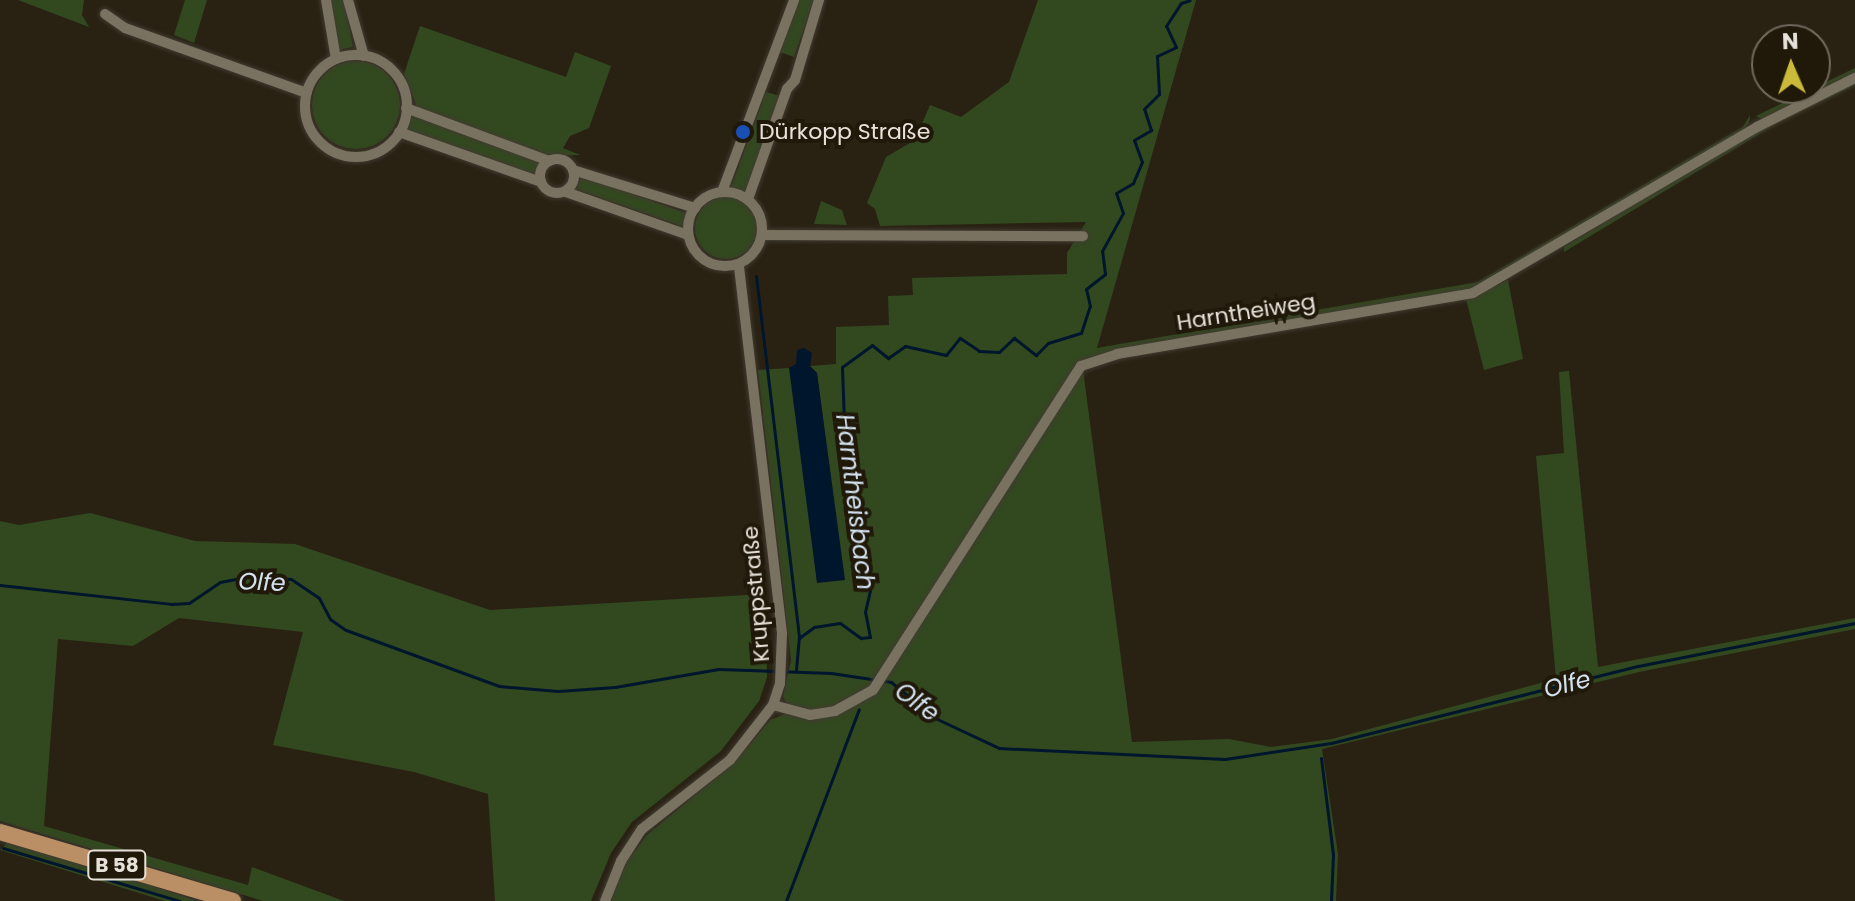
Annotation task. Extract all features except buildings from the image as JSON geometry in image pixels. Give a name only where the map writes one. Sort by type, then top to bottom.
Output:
[{"type":"main road","name":"B 58","points":[[0,832],[207,897],[233,901]]},
{"type":"street","points":[[326,0],[336,59]]},
{"type":"street","points":[[348,0],[364,56]]},
{"type":"street","points":[[688,235],[695,208],[722,192],[765,81],[764,71],[772,60],[794,0]]},
{"type":"street","points":[[748,199],[787,89],[795,80],[795,68],[819,0]]},
{"type":"street","points":[[105,14],[125,28],[307,93]]},
{"type":"street","points":[[364,56],[396,75],[406,108],[399,132],[369,155],[340,154],[311,130],[307,93],[321,69],[336,59],[364,56]]},
{"type":"street","points":[[772,60],[785,59],[795,68]]},
{"type":"street","name":"Harntheiweg","points":[[773,705],[810,715],[835,711],[873,690],[1081,366],[1117,354],[1473,293],[1757,127],[1855,78]]},
{"type":"street","points":[[765,81],[774,89],[787,89]]},
{"type":"street","points":[[406,108],[549,161],[566,161],[573,170],[574,182],[566,192]]},
{"type":"street","points":[[399,132],[541,182]]},
{"type":"street","points":[[549,161],[541,170],[541,182],[548,192],[566,192],[688,235],[701,258],[734,266],[759,247],[763,235],[760,215],[748,199],[722,192]]},
{"type":"street","points":[[573,170],[695,208]]},
{"type":"street","points":[[763,235],[1083,236]]},
{"type":"street","name":"Kruppstraße","points":[[605,901],[621,861],[642,829],[730,760],[773,705],[780,683],[783,660],[734,266]]},
{"type":"green space","points":[[18,0],[84,0],[82,15],[89,27]]},
{"type":"green space","points":[[185,0],[207,0],[194,43],[174,35]]},
{"type":"green space","points":[[328,0],[344,0],[353,47],[338,50]]},
{"type":"green space","points":[[798,0],[814,0],[794,57],[780,52]]},
{"type":"green space","points":[[1038,0],[1196,0],[1097,348],[1478,282],[1743,127],[1750,115],[1744,131],[1473,291],[1116,350],[1082,362],[1132,742],[1229,739],[1271,747],[1332,739],[1556,679],[1536,456],[1564,453],[1559,372],[1569,371],[1598,667],[1855,618],[1855,629],[1639,672],[1322,749],[1338,854],[1336,901],[611,901],[625,864],[647,835],[734,763],[770,720],[785,714],[806,719],[811,711],[788,707],[783,696],[791,660],[758,370],[789,368],[792,373],[817,582],[844,580],[817,373],[810,366],[836,364],[836,327],[889,325],[888,296],[913,295],[912,278],[1067,274],[1067,253],[1086,222],[880,226],[875,209],[867,203],[886,157],[915,140],[930,105],[961,117],[1009,82]]},
{"type":"green space","points":[[420,26],[566,77],[575,52],[611,66],[589,128],[570,136],[563,148],[580,155],[548,156],[417,107],[404,74]]},
{"type":"green space","points":[[356,61],[373,65],[387,74],[396,88],[400,105],[396,122],[387,136],[373,145],[356,149],[339,145],[325,136],[316,122],[312,105],[316,88],[325,74],[339,65]]},
{"type":"green space","points":[[1855,68],[1855,75],[1831,87],[1831,80]]},
{"type":"green space","points":[[1855,81],[1855,85],[1831,97],[1831,93]]},
{"type":"green space","points":[[766,92],[780,96],[746,192],[731,187]]},
{"type":"green space","points":[[1781,104],[1796,104],[1764,120],[1756,116]]},
{"type":"green space","points":[[1809,104],[1817,104],[1774,125],[1564,252],[1564,247],[1757,130]]},
{"type":"green space","points":[[409,115],[541,161],[537,175],[405,129]]},
{"type":"green space","points":[[581,176],[686,213],[684,227],[576,189]]},
{"type":"green space","points":[[726,197],[748,206],[757,228],[748,250],[726,259],[704,250],[695,228],[704,206]]},
{"type":"green space","points":[[821,201],[842,210],[847,225],[814,224]]},
{"type":"green space","points":[[1508,280],[1523,359],[1484,370],[1466,299]]},
{"type":"green space","points":[[90,513],[195,541],[295,544],[490,610],[765,594],[767,677],[759,701],[721,751],[632,822],[611,853],[591,901],[495,901],[488,794],[414,772],[273,745],[303,632],[179,618],[133,646],[58,639],[44,826],[248,885],[252,867],[344,901],[263,901],[0,821],[0,521],[19,525]]},
{"type":"green space","points":[[7,843],[198,901],[165,901],[0,850]]},
{"type":"water","points":[[804,348],[812,353],[810,366],[817,373],[845,580],[817,583],[789,368],[796,364],[797,350]]},
{"type":"waterway","name":"Harntheisbach","points":[[796,670],[799,638],[814,627],[840,623],[861,638],[870,637],[865,612],[870,590],[852,514],[854,471],[844,424],[842,367],[872,345],[888,358],[905,346],[946,355],[960,338],[979,351],[999,352],[1014,338],[1036,355],[1048,343],[1081,333],[1090,306],[1086,289],[1105,274],[1102,251],[1123,213],[1116,193],[1133,183],[1142,162],[1134,140],[1151,130],[1144,109],[1159,94],[1157,56],[1176,47],[1166,26],[1181,3],[1190,0]]},
{"type":"waterway","points":[[756,276],[799,638]]},
{"type":"waterway","name":"Olfe","points":[[0,585],[171,604],[189,603],[220,582],[245,577],[291,579],[319,598],[330,619],[346,630],[499,686],[558,691],[615,687],[718,669],[831,673],[891,682],[935,718],[999,748],[1225,759],[1331,743],[1638,666],[1855,623]]},
{"type":"waterway","points":[[786,901],[859,709]]},
{"type":"waterway","points":[[1321,758],[1333,855],[1331,901]]},
{"type":"waterway","points":[[3,848],[180,901]]},
{"type":"place","name":"Dürkopp Straße","points":[[743,132]]}]
